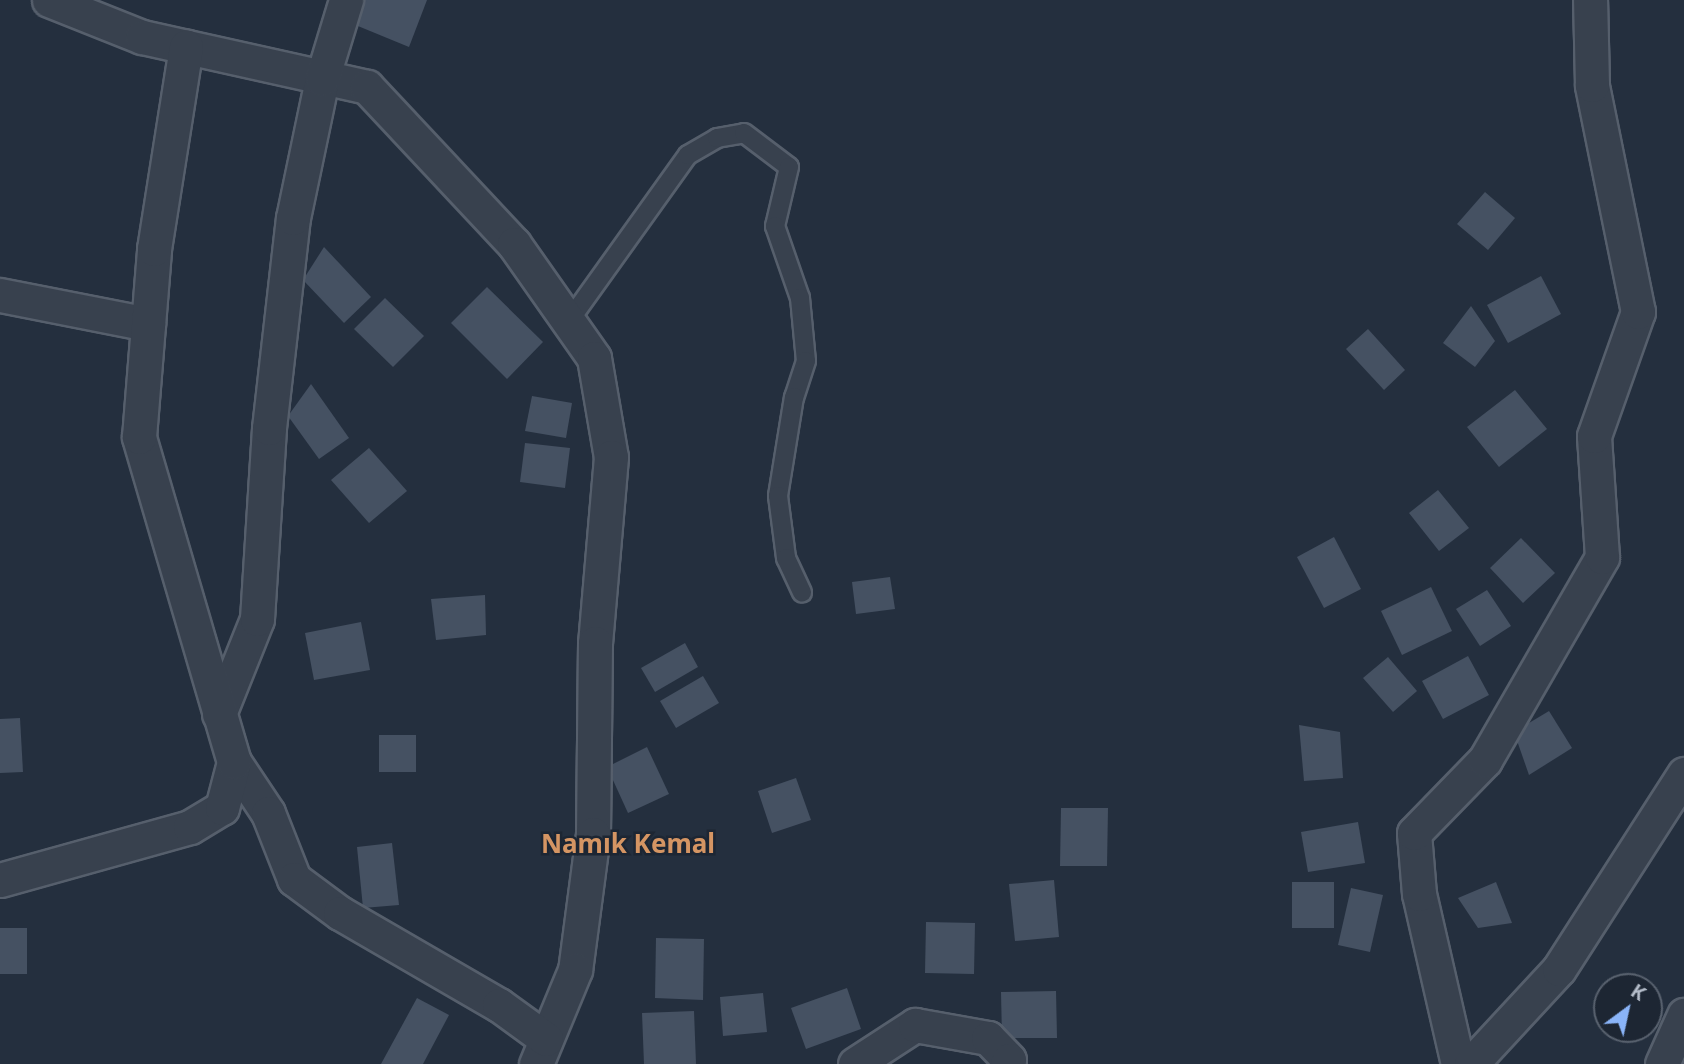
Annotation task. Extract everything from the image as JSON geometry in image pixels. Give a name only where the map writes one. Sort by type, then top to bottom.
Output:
[{"type":"street","points":[[49,0],[142,37],[186,47],[322,79],[367,86],[514,244],[594,358],[611,457],[595,643],[593,834],[575,970],[541,1051],[417,956],[340,913],[294,879],[268,813],[234,762],[139,437],[154,250],[186,47]]},
{"type":"street","points":[[219,714],[257,619],[269,428],[293,218],[322,79],[346,0]]},
{"type":"street","points":[[1458,1064],[1419,894],[1414,833],[1485,760],[1602,557],[1594,436],[1638,312],[1592,85],[1590,0]]},
{"type":"street","points":[[0,295],[148,324]]},
{"type":"street","points":[[0,880],[190,827],[222,808],[234,762]]},
{"type":"street","points":[[1471,1064],[1559,969],[1684,775]]},
{"type":"street","points":[[855,1064],[915,1025],[988,1038],[1009,1060],[1007,1064]]},
{"type":"lane","points":[[569,321],[688,155],[718,138],[744,133],[789,167],[775,226],[800,298],[806,361],[794,397],[778,496],[786,558],[802,592]]},
{"type":"building","points":[[363,0],[427,0],[409,47],[353,24]]},
{"type":"building","points":[[1485,192],[1515,218],[1488,250],[1457,224]]},
{"type":"building","points":[[324,247],[371,297],[344,323],[303,280]]},
{"type":"building","points":[[1541,276],[1561,314],[1508,343],[1487,305]]},
{"type":"building","points":[[487,287],[543,342],[507,379],[451,323]]},
{"type":"building","points":[[385,298],[424,336],[393,367],[354,329]]},
{"type":"building","points":[[1471,306],[1495,341],[1475,367],[1443,343]]},
{"type":"building","points":[[1368,329],[1405,370],[1384,390],[1346,349]]},
{"type":"building","points":[[311,384],[349,438],[319,459],[288,416]]},
{"type":"building","points":[[1515,390],[1547,429],[1499,467],[1467,427]]},
{"type":"building","points":[[532,396],[572,403],[566,438],[525,431]]},
{"type":"building","points":[[525,443],[570,448],[565,488],[520,482]]},
{"type":"building","points":[[369,448],[407,491],[369,523],[331,480]]},
{"type":"building","points":[[1438,490],[1469,528],[1439,551],[1409,513]]},
{"type":"building","points":[[1334,537],[1361,589],[1324,608],[1297,557]]},
{"type":"building","points":[[1521,538],[1555,573],[1523,603],[1490,568]]},
{"type":"building","points":[[890,577],[895,609],[856,614],[852,582]]},
{"type":"building","points":[[1431,587],[1452,631],[1402,655],[1381,611]]},
{"type":"building","points":[[1487,590],[1511,626],[1480,646],[1456,609]]},
{"type":"building","points":[[485,595],[486,635],[436,640],[431,599]]},
{"type":"building","points":[[361,622],[370,670],[314,680],[305,633]]},
{"type":"building","points":[[685,643],[698,667],[655,692],[641,668]]},
{"type":"building","points":[[1468,656],[1489,695],[1443,719],[1422,681]]},
{"type":"building","points":[[1388,657],[1417,691],[1393,712],[1363,678]]},
{"type":"building","points":[[703,676],[719,703],[676,728],[660,701]]},
{"type":"building","points":[[1549,711],[1572,748],[1529,775],[1514,732]]},
{"type":"building","points":[[20,718],[23,772],[0,773],[0,719]]},
{"type":"building","points":[[1299,725],[1340,732],[1343,778],[1304,781]]},
{"type":"building","points":[[379,735],[416,735],[416,772],[379,772]]},
{"type":"building","points":[[647,747],[669,794],[628,813],[607,767]]},
{"type":"building","points":[[796,778],[811,820],[772,833],[758,791]]},
{"type":"building","points":[[1061,808],[1108,808],[1107,866],[1060,866]]},
{"type":"building","points":[[1358,822],[1365,863],[1308,872],[1301,832]]},
{"type":"building","points":[[392,843],[399,905],[363,908],[357,847]]},
{"type":"building","points":[[1054,880],[1059,937],[1015,941],[1009,884]]},
{"type":"building","points":[[1292,882],[1334,882],[1334,928],[1292,928]]},
{"type":"building","points":[[1496,882],[1512,923],[1478,928],[1458,898]]},
{"type":"building","points":[[1351,888],[1383,895],[1370,952],[1338,945]]},
{"type":"building","points":[[926,922],[975,923],[974,974],[925,973]]},
{"type":"building","points":[[0,928],[27,928],[27,974],[0,974]]},
{"type":"building","points":[[656,938],[704,939],[703,1000],[655,998]]},
{"type":"building","points":[[847,988],[861,1029],[806,1049],[791,1008]]},
{"type":"building","points":[[1056,991],[1057,1038],[1002,1038],[1001,992]]},
{"type":"building","points":[[763,993],[767,1032],[723,1036],[720,997]]},
{"type":"building","points":[[417,998],[449,1015],[423,1064],[381,1064]]},
{"type":"building","points":[[694,1011],[696,1064],[644,1064],[642,1013]]},
{"type":"district","name":"Namık Kemal","points":[[628,844]]}]
